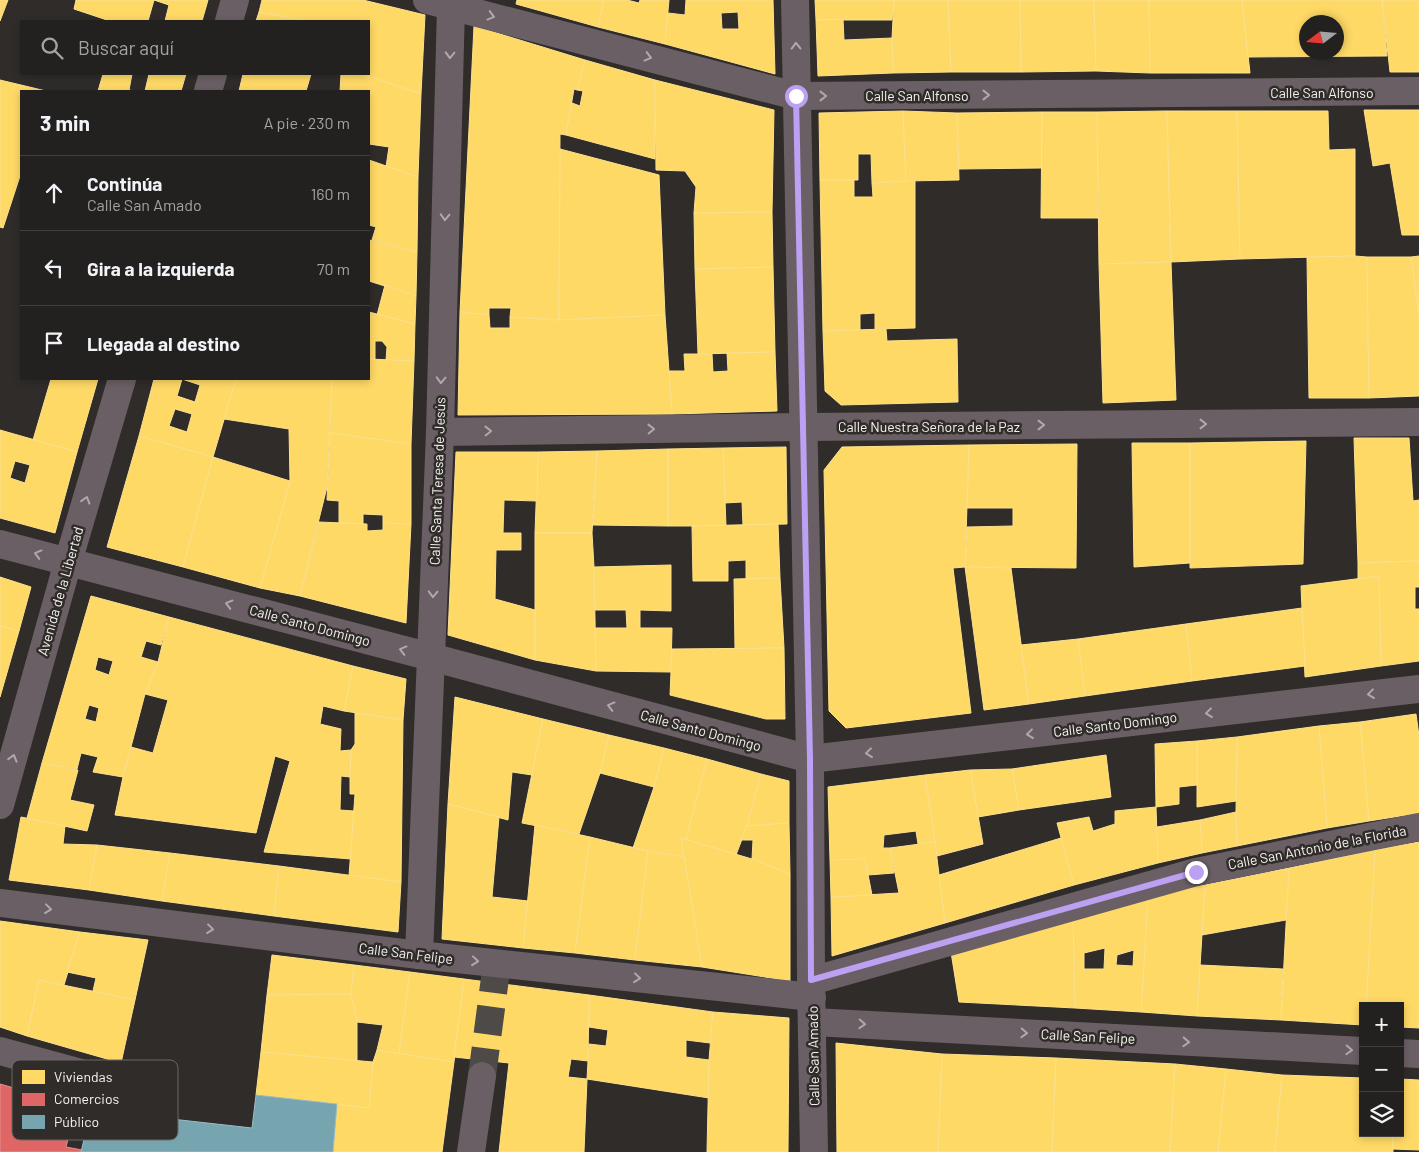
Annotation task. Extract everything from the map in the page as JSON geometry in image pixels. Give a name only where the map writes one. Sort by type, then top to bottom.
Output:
[{"type":"street","points":[[229,20],[235,0]]},
{"type":"street","name":"Calle San Amado","points":[[795,0],[810,759],[814,1152]]},
{"type":"street","name":"Calle San Alfonso","points":[[439,3],[796,96],[1419,91]]},
{"type":"street","name":"Calle Santa Teresa de Jesús","points":[[419,955],[440,432],[439,3]]},
{"type":"street","points":[[208,90],[213,75]]},
{"type":"street","name":"Avenida de la Libertad","points":[[0,804],[122,380]]},
{"type":"street","name":"Calle Nuestra Señora de la Paz","points":[[440,432],[1419,422]]},
{"type":"street","name":"Calle Santo Domingo","points":[[0,544],[810,759],[1419,689]]},
{"type":"street","name":"Calle San Antonio de la Florida","points":[[812,1000],[1196,872],[1419,827]]},
{"type":"street","name":"Calle San Felipe","points":[[0,903],[419,955],[812,1000],[1359,1051]]},
{"type":"street","points":[[0,1051],[33,1060]]},
{"type":"street","points":[[1404,1053],[1419,1054]]},
{"type":"street","points":[[471,1152],[482,1076]]},
{"type":"building: Viviendas","points":[[0,0],[8,0],[0,21]]},
{"type":"building: Viviendas","points":[[76,0],[154,0],[148,20],[107,20],[74,9]]},
{"type":"building: Viviendas","points":[[154,0],[208,0],[202,20],[165,20],[169,5]]},
{"type":"building: Viviendas","points":[[262,0],[363,0],[425,15],[421,94],[365,75],[370,75],[370,20],[302,20],[259,12]]},
{"type":"building: Viviendas","points":[[517,0],[604,0],[598,27],[516,4]]},
{"type":"building: Viviendas","points":[[604,0],[627,0],[639,3],[640,0],[669,0],[665,44],[598,27]]},
{"type":"building: Viviendas","points":[[686,0],[773,0],[775,74],[665,44],[668,13],[685,15]],"holes":[[[738,12],[739,29],[722,29],[721,13]]]},
{"type":"building: Viviendas","points":[[815,0],[894,0],[892,20],[816,20]]},
{"type":"building: Viviendas","points":[[894,0],[948,0],[951,72],[893,73]]},
{"type":"building: Viviendas","points":[[948,0],[1020,0],[1021,72],[951,72]]},
{"type":"building: Viviendas","points":[[1020,0],[1094,0],[1096,71],[1021,72]]},
{"type":"building: Viviendas","points":[[1094,0],[1149,0],[1150,73],[1096,71]]},
{"type":"building: Viviendas","points":[[1149,0],[1242,0],[1250,73],[1150,73]]},
{"type":"building: Viviendas","points":[[1242,0],[1382,0],[1387,56],[1344,56],[1344,15],[1299,15],[1299,57],[1248,57]]},
{"type":"building: Viviendas","points":[[1382,0],[1419,0],[1419,72],[1390,72]]},
{"type":"building: Viviendas","points":[[259,12],[302,20],[256,20]]},
{"type":"building: Viviendas","points":[[843,19],[844,40],[892,38],[893,73],[818,76],[816,20]]},
{"type":"building: Viviendas","points":[[474,26],[585,60],[577,90],[574,89],[566,135],[560,134],[559,320],[510,317],[511,308],[489,308],[489,315],[460,312]]},
{"type":"building: Viviendas","points":[[585,60],[655,80],[655,159],[566,135],[572,103],[580,106],[583,91],[577,90]]},
{"type":"building: Viviendas","points":[[103,75],[132,75],[129,90],[98,90]]},
{"type":"building: Viviendas","points":[[149,75],[186,75],[181,90],[145,90]]},
{"type":"building: Viviendas","points":[[243,75],[311,75],[306,90],[239,90]]},
{"type":"building: Viviendas","points":[[341,75],[365,75],[421,94],[418,177],[386,167],[389,147],[370,144],[370,90],[340,90]]},
{"type":"building: Viviendas","points":[[0,80],[42,90],[20,90],[20,176],[3,228],[0,227]]},
{"type":"building: Viviendas","points":[[655,80],[774,110],[772,212],[694,213],[696,187],[685,171],[656,170]]},
{"type":"building: Viviendas","points":[[1364,110],[1419,110],[1419,235],[1402,235],[1390,163],[1373,166]]},
{"type":"building: Viviendas","points":[[903,111],[906,181],[872,183],[871,154],[858,154],[858,180],[820,180],[819,113]]},
{"type":"building: Viviendas","points":[[903,111],[957,113],[959,180],[906,181]]},
{"type":"building: Viviendas","points":[[1167,111],[1171,262],[1099,264],[1097,112]]},
{"type":"building: Viviendas","points":[[1167,111],[1237,111],[1240,259],[1171,262]]},
{"type":"building: Viviendas","points":[[1237,111],[1328,111],[1329,150],[1355,149],[1355,256],[1240,259]]},
{"type":"building: Viviendas","points":[[1042,112],[1042,168],[959,169],[957,113]]},
{"type":"building: Viviendas","points":[[1042,112],[1097,112],[1098,218],[1041,218]]},
{"type":"building: Viviendas","points":[[560,149],[659,175],[665,315],[559,320]]},
{"type":"building: Viviendas","points":[[370,160],[418,177],[417,252],[372,240],[376,227],[370,225]]},
{"type":"building: Viviendas","points":[[820,180],[854,180],[854,197],[873,197],[872,183],[915,181],[915,328],[875,329],[875,313],[860,314],[860,330],[823,331]]},
{"type":"building: Viviendas","points":[[772,212],[773,267],[695,269],[694,213]]},
{"type":"building: Viviendas","points":[[370,240],[417,252],[416,296],[370,281]]},
{"type":"building: Viviendas","points":[[1419,256],[1419,317],[1411,257]]},
{"type":"building: Viviendas","points":[[1307,257],[1367,257],[1369,398],[1309,398]]},
{"type":"building: Viviendas","points":[[1367,257],[1411,257],[1419,317],[1419,396],[1369,398]]},
{"type":"building: Viviendas","points":[[1171,262],[1176,400],[1103,403],[1099,264]]},
{"type":"building: Viviendas","points":[[773,267],[775,352],[698,354],[695,269]]},
{"type":"building: Viviendas","points":[[385,285],[416,296],[415,324],[377,315]]},
{"type":"building: Viviendas","points":[[370,312],[415,324],[414,361],[386,360],[387,347],[382,341],[375,341],[375,360],[370,359]]},
{"type":"building: Viviendas","points":[[460,312],[489,315],[490,328],[510,328],[510,317],[559,320],[665,315],[672,414],[458,415]]},
{"type":"building: Viviendas","points":[[886,329],[887,341],[957,339],[958,402],[841,405],[825,391],[823,331]]},
{"type":"building: Viviendas","points":[[775,352],[777,411],[672,414],[669,371],[685,371],[684,354],[712,354],[713,372],[728,371],[727,353]]},
{"type":"building: Viviendas","points":[[370,359],[414,361],[411,444],[330,433],[332,380],[370,380]]},
{"type":"building: Viviendas","points":[[51,380],[98,380],[77,452],[33,440]]},
{"type":"building: Viviendas","points":[[154,380],[182,380],[177,396],[195,402],[200,385],[185,380],[236,380],[213,457],[139,436]],"holes":[[[175,409],[192,414],[187,432],[169,426]]]},
{"type":"building: Viviendas","points":[[236,380],[332,380],[327,487],[300,596],[260,588],[290,481],[289,429],[224,419]]},
{"type":"building: Viviendas","points":[[0,430],[77,452],[55,533],[0,518]],"holes":[[[15,461],[30,465],[25,483],[10,478]]]},
{"type":"building: Viviendas","points":[[330,433],[411,444],[411,524],[383,523],[383,515],[363,514],[363,524],[339,523],[339,501],[327,500]]},
{"type":"building: Viviendas","points":[[139,436],[213,457],[183,567],[107,547]]},
{"type":"building: Viviendas","points":[[1354,438],[1409,438],[1413,501],[1419,500],[1419,561],[1358,563]]},
{"type":"building: Viviendas","points":[[1306,441],[1303,564],[1190,568],[1190,443]]},
{"type":"building: Viviendas","points":[[1132,443],[1190,443],[1190,563],[1134,567]]},
{"type":"building: Viviendas","points":[[1077,444],[1076,568],[965,567],[967,527],[1013,526],[1013,508],[967,508],[969,445]]},
{"type":"building: Viviendas","points":[[969,445],[965,567],[953,568],[971,713],[846,728],[829,711],[824,470],[842,447]]},
{"type":"building: Viviendas","points":[[786,447],[787,524],[743,525],[742,502],[725,503],[723,448]]},
{"type":"building: Viviendas","points":[[723,448],[726,526],[668,526],[668,449]]},
{"type":"building: Viviendas","points":[[668,449],[668,526],[593,525],[597,451]]},
{"type":"building: Viviendas","points":[[597,451],[592,533],[535,533],[538,452]]},
{"type":"building: Viviendas","points":[[456,452],[538,452],[537,501],[504,500],[503,533],[521,533],[521,550],[496,550],[495,599],[535,610],[535,660],[448,635]]},
{"type":"building: Viviendas","points":[[213,457],[290,481],[260,588],[183,567]]},
{"type":"building: Viviendas","points":[[319,522],[367,524],[367,531],[383,530],[383,523],[411,524],[406,623],[300,596]]},
{"type":"building: Viviendas","points":[[778,524],[780,578],[746,579],[746,560],[728,561],[728,581],[693,581],[692,526]]},
{"type":"building: Viviendas","points":[[535,533],[592,533],[596,671],[535,660]]},
{"type":"building: Viviendas","points":[[1419,561],[1419,587],[1415,587],[1415,609],[1419,609],[1419,661],[1381,666],[1379,576],[1358,579],[1358,563]]},
{"type":"building: Viviendas","points":[[671,565],[671,611],[640,610],[640,628],[672,628],[671,672],[596,671],[595,628],[627,628],[626,610],[595,610],[594,567]]},
{"type":"building: Viviendas","points":[[965,567],[1011,568],[1029,704],[984,710]]},
{"type":"building: Viviendas","points":[[1379,576],[1381,666],[1305,677],[1301,586]]},
{"type":"building: Viviendas","points":[[0,577],[31,587],[19,631],[0,626]]},
{"type":"building: Viviendas","points":[[780,578],[784,648],[735,649],[734,579]]},
{"type":"building: Viviendas","points":[[91,596],[169,617],[161,645],[146,641],[141,657],[158,662],[145,694],[123,777],[93,772],[98,757],[81,753],[77,769],[42,763]],"holes":[[[98,657],[113,661],[109,675],[95,670]],[[89,705],[99,708],[96,722],[85,719]]]},
{"type":"building: Viviendas","points":[[1302,608],[1305,666],[1192,681],[1186,624]]},
{"type":"building: Viviendas","points":[[169,617],[353,666],[344,711],[323,706],[320,724],[341,729],[340,751],[351,750],[350,777],[341,776],[340,810],[354,811],[351,859],[264,852],[290,761],[275,756],[256,833],[115,815],[131,747],[153,753],[168,700],[145,694],[158,662]]},
{"type":"building: Viviendas","points":[[1186,624],[1192,681],[1085,696],[1078,639]]},
{"type":"building: Viviendas","points":[[0,626],[19,631],[0,697]]},
{"type":"building: Viviendas","points":[[1078,639],[1085,696],[1029,704],[1021,645]]},
{"type":"building: Viviendas","points":[[784,648],[785,719],[766,719],[670,695],[672,649]]},
{"type":"building: Viviendas","points":[[353,666],[406,679],[403,720],[344,711]]},
{"type":"building: Viviendas","points":[[455,697],[543,719],[532,775],[512,772],[508,820],[448,804]]},
{"type":"building: Viviendas","points":[[355,713],[403,720],[401,882],[349,876],[355,794],[350,794],[350,777],[351,750],[355,744]]},
{"type":"building: Viviendas","points":[[1416,714],[1419,736],[1419,813],[1369,821],[1360,722]]},
{"type":"building: Viviendas","points":[[543,719],[609,735],[600,773],[579,834],[522,823]]},
{"type":"building: Viviendas","points":[[1360,722],[1369,821],[1327,828],[1319,726]]},
{"type":"building: Viviendas","points":[[1319,726],[1327,828],[1237,846],[1237,737]]},
{"type":"building: Viviendas","points":[[609,735],[664,748],[654,787],[600,773]]},
{"type":"building: Viviendas","points":[[1237,737],[1236,801],[1197,807],[1197,741]]},
{"type":"building: Viviendas","points":[[1197,741],[1197,785],[1179,787],[1179,804],[1156,807],[1155,744]]},
{"type":"building: Viviendas","points":[[664,748],[707,759],[686,840],[681,838],[684,857],[633,848],[654,787]]},
{"type":"building: Viviendas","points":[[1106,755],[1111,797],[1019,810],[1012,769]]},
{"type":"building: Viviendas","points":[[707,759],[761,774],[747,826],[736,855],[686,840]]},
{"type":"building: Viviendas","points":[[42,763],[78,770],[70,800],[94,805],[87,831],[27,818]]},
{"type":"building: Viviendas","points":[[1012,769],[1019,810],[978,817],[970,770]]},
{"type":"building: Viviendas","points":[[970,770],[983,844],[937,856],[925,775]]},
{"type":"building: Viviendas","points":[[761,774],[789,781],[789,823],[747,826]]},
{"type":"building: Viviendas","points":[[925,775],[935,842],[918,844],[916,831],[884,835],[883,848],[890,848],[894,873],[868,875],[865,859],[830,860],[828,787]]},
{"type":"building: Viviendas","points":[[448,804],[499,817],[492,897],[528,901],[523,948],[442,939]]},
{"type":"building: Viviendas","points":[[1156,807],[1158,863],[1074,885],[1057,823],[1089,817],[1093,831],[1115,824],[1115,811]]},
{"type":"building: Viviendas","points":[[1236,812],[1237,846],[1202,853],[1200,820]]},
{"type":"building: Viviendas","points":[[21,817],[65,826],[63,844],[97,845],[89,890],[9,880]]},
{"type":"building: Viviendas","points":[[1200,820],[1202,853],[1158,863],[1157,827]]},
{"type":"building: Viviendas","points":[[789,823],[790,874],[752,859],[753,840],[740,840],[747,826]]},
{"type":"building: Viviendas","points":[[535,825],[590,837],[575,953],[523,948]]},
{"type":"building: Viviendas","points":[[590,837],[648,851],[635,960],[575,953]]},
{"type":"building: Viviendas","points":[[681,838],[752,859],[790,874],[790,981],[702,967]]},
{"type":"building: Viviendas","points":[[1061,838],[1074,885],[945,923],[939,875]]},
{"type":"building: Viviendas","points":[[935,842],[945,923],[832,956],[831,897],[899,893],[890,848]]},
{"type":"building: Viviendas","points":[[1419,842],[1419,1028],[1404,1027],[1404,1002],[1366,1002],[1375,850]]},
{"type":"building: Viviendas","points":[[97,845],[170,853],[162,901],[89,890]]},
{"type":"building: Viviendas","points":[[1375,850],[1366,1002],[1359,1002],[1359,1025],[1281,1020],[1289,868]]},
{"type":"building: Viviendas","points":[[648,851],[684,857],[702,967],[635,960]]},
{"type":"building: Viviendas","points":[[170,853],[279,866],[274,916],[162,901]]},
{"type":"building: Viviendas","points":[[865,859],[872,895],[831,897],[830,860]]},
{"type":"building: Viviendas","points":[[279,866],[401,882],[398,932],[274,916]]},
{"type":"building: Viviendas","points":[[1289,868],[1286,920],[1202,935],[1205,885]]},
{"type":"building: Viviendas","points":[[1205,885],[1197,1016],[1141,1012],[1148,896]]},
{"type":"building: Viviendas","points":[[1148,896],[1141,1012],[1075,1008],[1073,918]],"holes":[[[1105,948],[1104,969],[1084,969],[1084,953]],[[1134,950],[1133,966],[1116,965],[1117,955]]]},
{"type":"building: Viviendas","points":[[1073,918],[1075,1008],[959,1002],[951,952]]},
{"type":"building: Viviendas","points":[[0,921],[80,932],[64,985],[39,980],[27,1036],[0,1027]]},
{"type":"building: Viviendas","points":[[80,932],[148,940],[135,1000],[93,991],[96,978],[67,972]]},
{"type":"building: Viviendas","points":[[272,955],[354,965],[351,994],[267,995]]},
{"type":"building: Viviendas","points":[[354,965],[410,972],[399,1054],[377,1050],[383,1025],[357,1022],[351,994]]},
{"type":"building: Viviendas","points":[[1200,965],[1283,969],[1281,1020],[1197,1016]]},
{"type":"building: Viviendas","points":[[410,972],[464,979],[454,1062],[399,1054]]},
{"type":"building: Viviendas","points":[[464,979],[589,995],[588,1061],[571,1059],[568,1077],[587,1079],[584,1152],[499,1152],[509,1063],[454,1057]]},
{"type":"building: Viviendas","points":[[39,980],[135,1000],[122,1060],[111,1060],[27,1036]]},
{"type":"building: Viviendas","points":[[351,994],[357,1022],[357,1061],[261,1052],[267,995]]},
{"type":"building: Viviendas","points":[[589,995],[713,1012],[710,1043],[686,1040],[686,1057],[709,1060],[709,1098],[587,1079],[589,1044],[606,1046],[608,1030],[589,1027]]},
{"type":"building: Viviendas","points":[[713,1012],[789,1018],[788,1152],[707,1152],[709,1060]]},
{"type":"building: Viviendas","points":[[836,1043],[942,1054],[938,1152],[837,1152]]},
{"type":"building: Viviendas","points":[[377,1050],[454,1062],[442,1152],[333,1152],[337,1104],[369,1108],[373,1062]]},
{"type":"building: Viviendas","points":[[261,1052],[373,1062],[369,1108],[256,1095]]},
{"type":"building: Viviendas","points":[[942,1054],[1056,1058],[1052,1152],[938,1152]]},
{"type":"building: Viviendas","points":[[1056,1058],[1175,1064],[1170,1152],[1052,1152]]},
{"type":"building: Viviendas","points":[[1175,1064],[1226,1069],[1218,1152],[1170,1152]]},
{"type":"building: Viviendas","points":[[1226,1069],[1282,1075],[1275,1152],[1218,1152]]},
{"type":"building: Viviendas","points":[[1282,1075],[1359,1078],[1359,1137],[1393,1137],[1393,1152],[1275,1152]]},
{"type":"building: Viviendas","points":[[1404,1079],[1419,1080],[1419,1150],[1393,1149],[1393,1137],[1404,1137]]},
{"type":"building: Comercios","points":[[0,1084],[12,1087],[12,1140],[68,1140],[66,1147],[82,1150],[81,1152],[0,1152]]},
{"type":"building: Público","points":[[256,1095],[337,1104],[333,1152],[81,1152],[84,1140],[178,1140],[178,1120],[252,1128]]},
{"type":"tunnel","points":[[482,1076],[497,963]]},
{"type":"route","points":[[796,96],[810,759],[811,980],[1196,872]]}]
